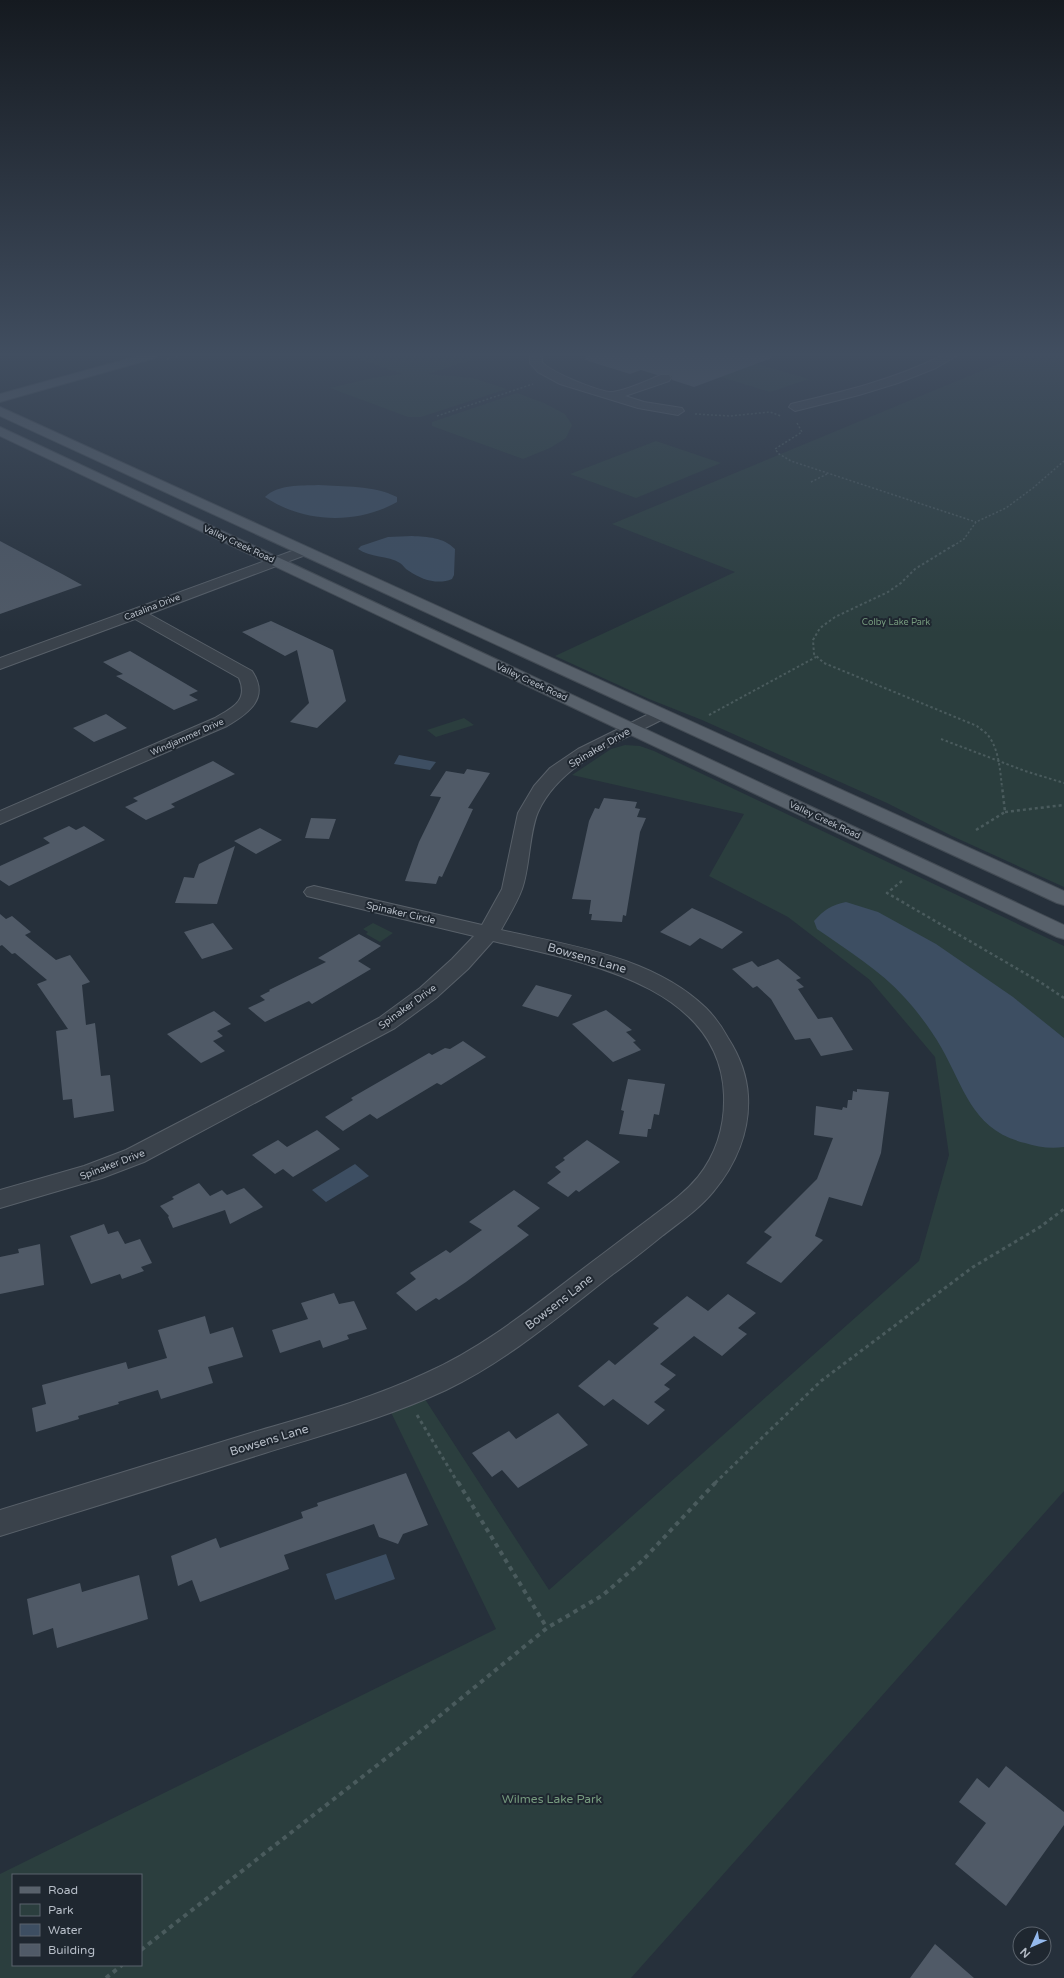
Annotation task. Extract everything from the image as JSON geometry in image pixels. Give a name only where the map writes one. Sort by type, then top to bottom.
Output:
[{"type":"main road","name":"Valley Creek Road","points":[[37,448],[1064,933]]},
{"type":"main road","points":[[81,448],[1064,899]]},
{"type":"street","name":"Catalina Drive","points":[[0,664],[303,551]]},
{"type":"street","name":"Windjammer Drive","points":[[0,818],[222,722],[246,705],[252,694],[251,684],[246,674],[136,613]]},
{"type":"street","name":"Spinaker Drive","points":[[0,1199],[79,1177],[135,1156],[386,1023],[428,994],[460,964],[489,932],[512,888],[528,813],[541,790],[557,772],[568,764],[605,741],[659,714]]},
{"type":"street","name":"Spinaker Circle","points":[[314,892],[489,932]]},
{"type":"street","name":"Bowsens Lane","points":[[0,1523],[362,1411],[405,1395],[451,1375],[496,1349],[680,1209],[706,1184],[723,1158],[734,1129],[737,1098],[733,1070],[720,1041],[698,1012],[669,990],[636,972],[598,959],[489,932]]},
{"type":"path","points":[[775,448],[779,454],[791,461],[976,522]]},
{"type":"path","points":[[1005,812],[997,760],[993,745],[987,734],[977,726],[847,674],[816,657],[813,652],[813,640],[820,628],[835,617],[888,592],[901,583],[915,569],[964,539],[976,522],[1006,508],[1033,488],[1064,461]]},
{"type":"path","points":[[811,482],[827,473]]},
{"type":"path","points":[[706,716],[816,657]]},
{"type":"path","points":[[941,739],[1064,783]]},
{"type":"path","points":[[976,830],[1005,812],[1064,805]]},
{"type":"path","points":[[902,881],[888,893],[1040,982],[1064,998]]},
{"type":"path","points":[[142,1949],[426,1727],[547,1628],[603,1595],[642,1561],[722,1474],[821,1381],[973,1267],[1040,1227],[1064,1209]]},
{"type":"path","points":[[405,1395],[547,1628]]},
{"type":"path","points":[[106,1978],[121,1966]]},
{"type":"green space","points":[[494,448],[549,448],[523,459]]},
{"type":"green space","points":[[637,448],[678,448],[721,463],[636,498],[570,474]]},
{"type":"green space","name":"Colby Lake Park","points":[[794,448],[1064,448],[1064,887],[952,836],[887,803],[702,720],[649,699],[555,656],[735,572],[612,524]]},
{"type":"green space","points":[[464,718],[474,725],[436,737],[427,730]]},
{"type":"green space","name":"Wilmes Lake Park","points":[[625,745],[640,746],[654,751],[1064,946],[1064,1491],[631,1978],[0,1978],[0,1874],[496,1629],[386,1402],[419,1390],[549,1590],[919,1261],[949,1155],[935,1057],[870,980],[788,917],[709,876],[744,814],[572,775],[611,749]]},
{"type":"green space","points":[[373,923],[393,933],[380,942],[366,934],[368,932],[363,929]]},
{"type":"water","points":[[318,485],[358,487],[378,490],[397,497],[397,502],[365,515],[330,518],[296,512],[280,506],[265,497],[276,490],[283,488]]},
{"type":"water","points":[[388,537],[429,537],[440,540],[455,549],[454,575],[452,579],[441,582],[430,581],[414,574],[395,560],[368,554],[358,549],[361,546]]},
{"type":"water","points":[[399,755],[436,762],[430,770],[394,764]]},
{"type":"water","points":[[846,902],[878,912],[936,944],[1013,997],[1064,1038],[1064,1147],[1039,1147],[1007,1137],[981,1118],[964,1092],[937,1041],[910,1003],[874,969],[817,929],[814,921],[821,914],[832,906]]},
{"type":"water","points":[[355,1164],[369,1176],[326,1202],[312,1190]]},
{"type":"water","points":[[386,1554],[395,1579],[335,1600],[326,1574]]},
{"type":"building","points":[[0,541],[64,575],[82,585],[0,614]]},
{"type":"building","points":[[271,621],[333,650],[346,701],[317,728],[290,722],[309,703],[297,650],[285,656],[242,632]]},
{"type":"building","points":[[130,651],[198,691],[189,695],[198,700],[174,710],[116,676],[123,674],[103,662]]},
{"type":"building","points":[[106,714],[127,728],[94,742],[73,728]]},
{"type":"building","points":[[213,761],[235,774],[171,804],[175,807],[146,820],[125,807],[138,801],[133,798]]},
{"type":"building","points":[[467,769],[490,773],[468,808],[473,809],[442,877],[439,876],[436,884],[405,881],[419,842],[441,797],[430,796],[446,771],[464,774]]},
{"type":"building","points":[[604,798],[637,802],[635,808],[640,809],[637,817],[646,818],[640,832],[626,916],[623,915],[622,922],[591,920],[592,914],[589,914],[591,900],[572,899],[589,821],[595,808],[599,809]]},
{"type":"building","points":[[311,818],[336,819],[329,839],[305,838]]},
{"type":"building","points":[[69,826],[76,830],[84,826],[105,840],[9,886],[0,880],[0,866],[50,843],[43,838]]},
{"type":"building","points":[[260,828],[282,840],[256,854],[234,841]]},
{"type":"building","points":[[235,846],[217,904],[175,903],[184,877],[194,878],[199,864]]},
{"type":"building","points":[[692,908],[743,932],[722,949],[700,938],[690,946],[660,932]]},
{"type":"building","points":[[0,914],[6,919],[12,916],[31,932],[25,935],[56,960],[70,955],[90,982],[82,985],[86,1025],[95,1023],[101,1076],[110,1075],[114,1111],[74,1118],[72,1099],[63,1100],[56,1031],[68,1029],[37,984],[47,980],[15,953],[12,954],[2,945],[0,946]]},
{"type":"building","points":[[213,923],[233,949],[202,959],[184,932]]},
{"type":"building","points":[[359,934],[381,946],[358,961],[371,969],[312,1004],[309,1001],[265,1022],[248,1008],[265,1000],[260,996],[270,991],[269,990],[326,962],[318,958]]},
{"type":"building","points":[[778,959],[801,978],[796,980],[804,987],[798,989],[818,1019],[832,1017],[853,1050],[821,1056],[810,1038],[795,1040],[771,999],[757,986],[753,988],[732,969],[752,961],[758,967]]},
{"type":"building","points":[[536,985],[572,995],[558,1017],[522,1006]]},
{"type":"building","points":[[606,1010],[632,1030],[626,1032],[636,1041],[633,1042],[641,1050],[613,1062],[572,1024]]},
{"type":"building","points":[[214,1011],[231,1024],[217,1031],[223,1036],[213,1041],[225,1051],[201,1063],[167,1034]]},
{"type":"building","points":[[463,1041],[486,1057],[441,1085],[437,1083],[377,1119],[370,1114],[343,1131],[325,1117],[353,1100],[351,1098],[429,1053],[432,1055],[445,1048],[450,1049]]},
{"type":"building","points":[[628,1079],[665,1084],[659,1115],[654,1114],[651,1129],[648,1129],[647,1137],[619,1134],[624,1111],[621,1110]]},
{"type":"building","points":[[857,1089],[889,1092],[881,1153],[862,1206],[829,1197],[815,1236],[823,1240],[781,1283],[746,1263],[772,1237],[764,1232],[817,1179],[833,1138],[814,1135],[816,1106],[842,1110],[843,1107],[847,1108],[848,1100],[852,1100],[853,1091],[857,1092]]},
{"type":"building","points":[[317,1130],[340,1149],[293,1177],[283,1169],[275,1174],[252,1155],[278,1140],[287,1147]]},
{"type":"building","points":[[587,1140],[620,1162],[579,1192],[576,1190],[568,1197],[547,1183],[561,1172],[555,1167],[565,1160],[563,1158]]},
{"type":"building","points":[[199,1183],[210,1196],[222,1190],[227,1195],[244,1188],[263,1207],[230,1224],[225,1210],[173,1228],[168,1217],[169,1216],[160,1206],[174,1199],[172,1197]]},
{"type":"building","points":[[514,1190],[540,1208],[517,1226],[529,1235],[466,1282],[439,1300],[436,1298],[416,1311],[396,1293],[416,1279],[410,1273],[446,1250],[450,1253],[482,1230],[469,1222]]},
{"type":"building","points":[[104,1224],[108,1234],[118,1231],[125,1244],[140,1239],[152,1263],[141,1267],[144,1271],[122,1279],[120,1274],[91,1284],[70,1236]]},
{"type":"building","points":[[40,1244],[44,1285],[0,1294],[0,1257],[19,1253],[18,1249]]},
{"type":"building","points":[[334,1293],[339,1304],[354,1301],[367,1329],[347,1335],[349,1339],[323,1348],[320,1340],[280,1353],[272,1330],[308,1319],[301,1303]]},
{"type":"building","points":[[728,1294],[756,1313],[738,1328],[747,1334],[722,1356],[694,1336],[660,1364],[676,1375],[664,1385],[670,1389],[654,1402],[665,1410],[648,1425],[613,1399],[604,1406],[578,1386],[609,1360],[615,1365],[659,1328],[653,1324],[687,1296],[708,1311]]},
{"type":"building","points":[[205,1316],[210,1334],[233,1327],[243,1357],[208,1367],[213,1383],[161,1399],[158,1390],[118,1402],[119,1404],[78,1416],[79,1419],[36,1432],[32,1408],[46,1404],[42,1385],[126,1362],[128,1369],[167,1358],[158,1330]]},
{"type":"building","points":[[558,1413],[588,1445],[518,1488],[502,1470],[492,1477],[472,1453],[509,1431],[516,1439]]},
{"type":"building","points":[[406,1473],[428,1525],[403,1534],[398,1544],[379,1537],[374,1524],[284,1555],[289,1569],[200,1602],[192,1580],[178,1586],[171,1556],[216,1538],[220,1548],[303,1518],[301,1512],[318,1506],[317,1503]]},
{"type":"building","points":[[139,1575],[148,1619],[57,1648],[53,1628],[33,1635],[27,1599],[80,1583],[82,1592]]},
{"type":"building","points":[[1006,1766],[1064,1812],[1064,1825],[1006,1906],[955,1864],[986,1823],[959,1802],[977,1778],[989,1788]]},
{"type":"building","points":[[935,1944],[974,1978],[910,1978]]}]
